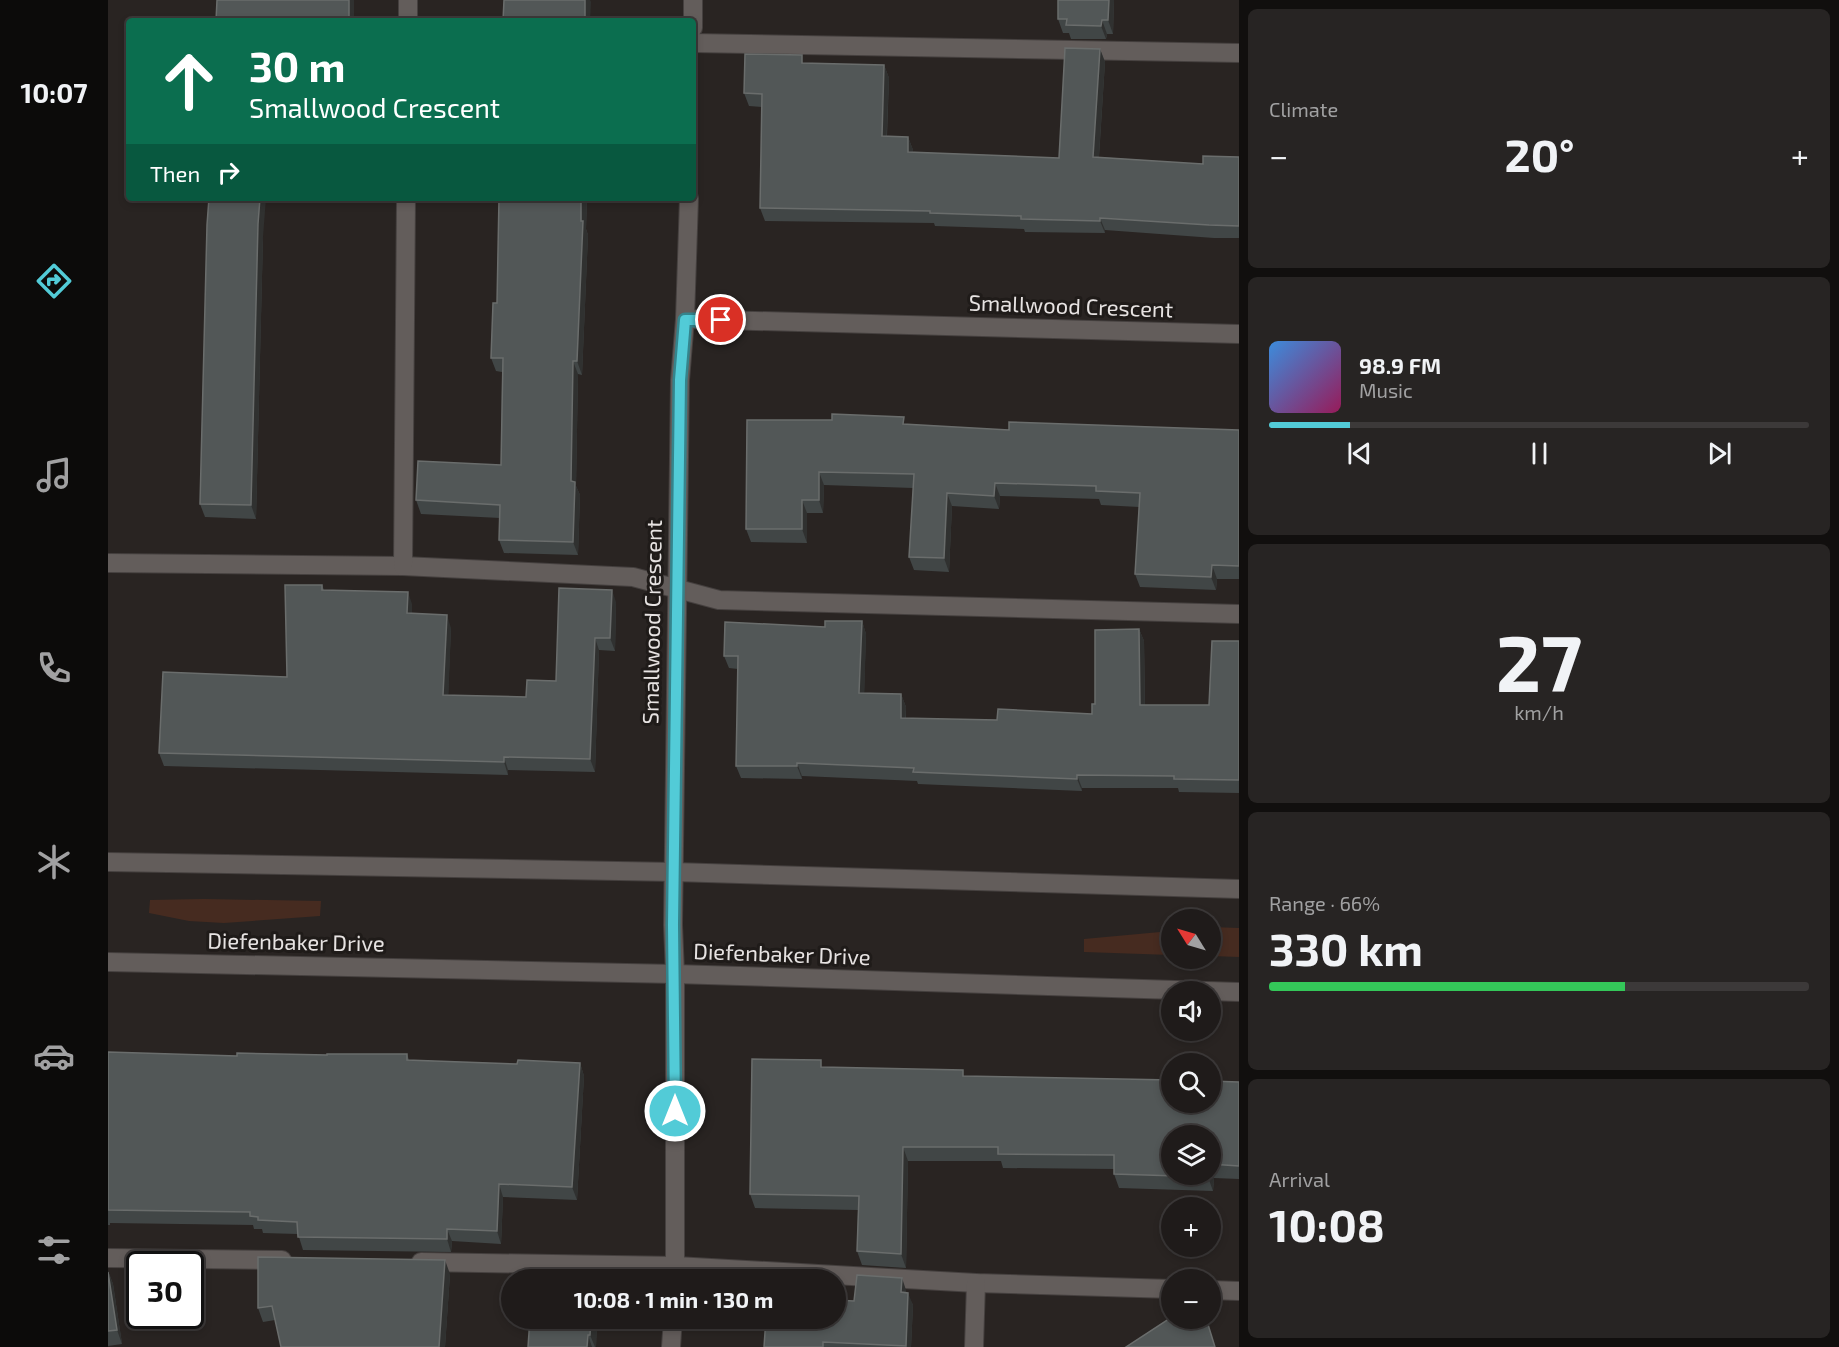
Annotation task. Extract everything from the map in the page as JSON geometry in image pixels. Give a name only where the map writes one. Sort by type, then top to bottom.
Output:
[{"type":"street","points":[[408,0],[408,18]]},
{"type":"street","points":[[693,0],[693,18]]},
{"type":"street","points":[[696,44],[1239,53]]},
{"type":"street","points":[[403,566],[406,201]]},
{"type":"street","name":"Smallwood Crescent","points":[[676,1269],[673,925],[676,588],[680,380],[685,320],[689,201]]},
{"type":"street","name":"Smallwood Crescent","points":[[685,320],[1239,334]]},
{"type":"street","points":[[108,563],[403,566],[633,577],[719,600],[1239,614]]},
{"type":"street","points":[[108,862],[674,872],[1239,889]]},
{"type":"street","name":"Diefenbaker Drive","points":[[108,962],[675,974],[1239,992]]},
{"type":"street","points":[[108,1257],[297,1260]]},
{"type":"street","points":[[404,1261],[585,1269]]},
{"type":"street","points":[[846,1279],[1161,1289]]},
{"type":"street","points":[[974,1347],[976,1283]]},
{"type":"street","points":[[1221,1290],[1239,1291]]},
{"type":"street","points":[[671,1347],[672,1329]]},
{"type":"shaded area","points":[[150,900],[321,901],[320,916],[224,923],[189,921],[149,913]]},
{"type":"shaded area","points":[[1221,927],[1239,928],[1239,957],[1221,956]]},
{"type":"shaded area","points":[[1161,932],[1161,955],[1084,952],[1084,939]]},
{"type":"building","points":[[217,0],[349,0],[349,18],[216,18]]},
{"type":"building","points":[[504,0],[585,0],[585,18],[503,18]]},
{"type":"building","points":[[1058,0],[1109,0],[1108,20],[1102,20],[1101,26],[1066,25],[1067,19],[1058,19]]},
{"type":"building","points":[[1065,48],[1100,49],[1093,157],[1203,164],[1203,156],[1239,157],[1239,226],[1100,218],[1100,221],[1021,219],[1021,216],[930,213],[930,211],[760,208],[762,94],[744,93],[745,54],[802,55],[802,63],[884,65],[882,136],[908,137],[908,152],[1059,158]]},
{"type":"building","points":[[209,201],[260,201],[251,505],[200,504]]},
{"type":"building","points":[[499,201],[581,201],[581,221],[583,221],[577,361],[573,361],[571,481],[575,482],[573,542],[499,540],[500,505],[416,500],[418,461],[501,465],[503,358],[491,358],[493,303],[497,303]]},
{"type":"building","points":[[832,414],[904,417],[903,424],[1009,430],[1009,422],[1239,430],[1239,566],[1212,565],[1211,577],[1135,574],[1140,493],[1096,491],[1096,486],[995,483],[994,496],[947,493],[944,558],[909,557],[914,474],[819,472],[819,500],[802,500],[802,529],[746,529],[747,420],[832,420]]},
{"type":"building","points":[[285,585],[322,585],[322,590],[408,592],[407,613],[447,615],[443,695],[526,697],[527,680],[556,681],[559,588],[612,590],[610,638],[595,638],[590,759],[504,757],[504,762],[159,753],[163,672],[287,677]]},
{"type":"building","points":[[825,621],[862,621],[859,693],[901,694],[901,718],[997,720],[998,709],[1092,714],[1092,704],[1095,704],[1095,630],[1139,629],[1140,705],[1209,705],[1212,641],[1239,641],[1239,780],[1174,779],[1174,776],[1077,775],[1077,779],[913,772],[914,768],[797,763],[797,766],[736,766],[738,656],[724,656],[725,622],[825,627]]},
{"type":"building","points":[[108,1052],[237,1056],[237,1053],[407,1054],[407,1060],[517,1064],[518,1060],[580,1063],[572,1187],[499,1184],[497,1231],[447,1229],[447,1239],[298,1237],[297,1222],[258,1220],[258,1217],[250,1216],[250,1212],[108,1210]]},
{"type":"building","points":[[752,1059],[821,1060],[821,1067],[963,1070],[963,1076],[1161,1080],[1161,1113],[1221,1113],[1221,1081],[1239,1082],[1239,1166],[1221,1165],[1221,1125],[1161,1125],[1161,1176],[1114,1174],[1114,1155],[998,1154],[998,1147],[903,1147],[901,1254],[857,1251],[859,1196],[750,1194]]},
{"type":"building","points":[[258,1257],[445,1260],[439,1347],[281,1347],[272,1306],[258,1308]]},
{"type":"building","points":[[108,1272],[117,1330],[108,1331]]},
{"type":"building","points":[[857,1275],[902,1278],[901,1292],[908,1293],[906,1346],[823,1342],[823,1347],[764,1347],[765,1329],[846,1329],[846,1301],[854,1301]]},
{"type":"building","points":[[1161,1324],[1161,1329],[1209,1329],[1215,1347],[1126,1347]]},
{"type":"building","points":[[529,1329],[590,1329],[587,1347],[528,1347]]},
{"type":"route","points":[[675,1111],[673,925],[680,380],[685,320],[721,320]]}]
